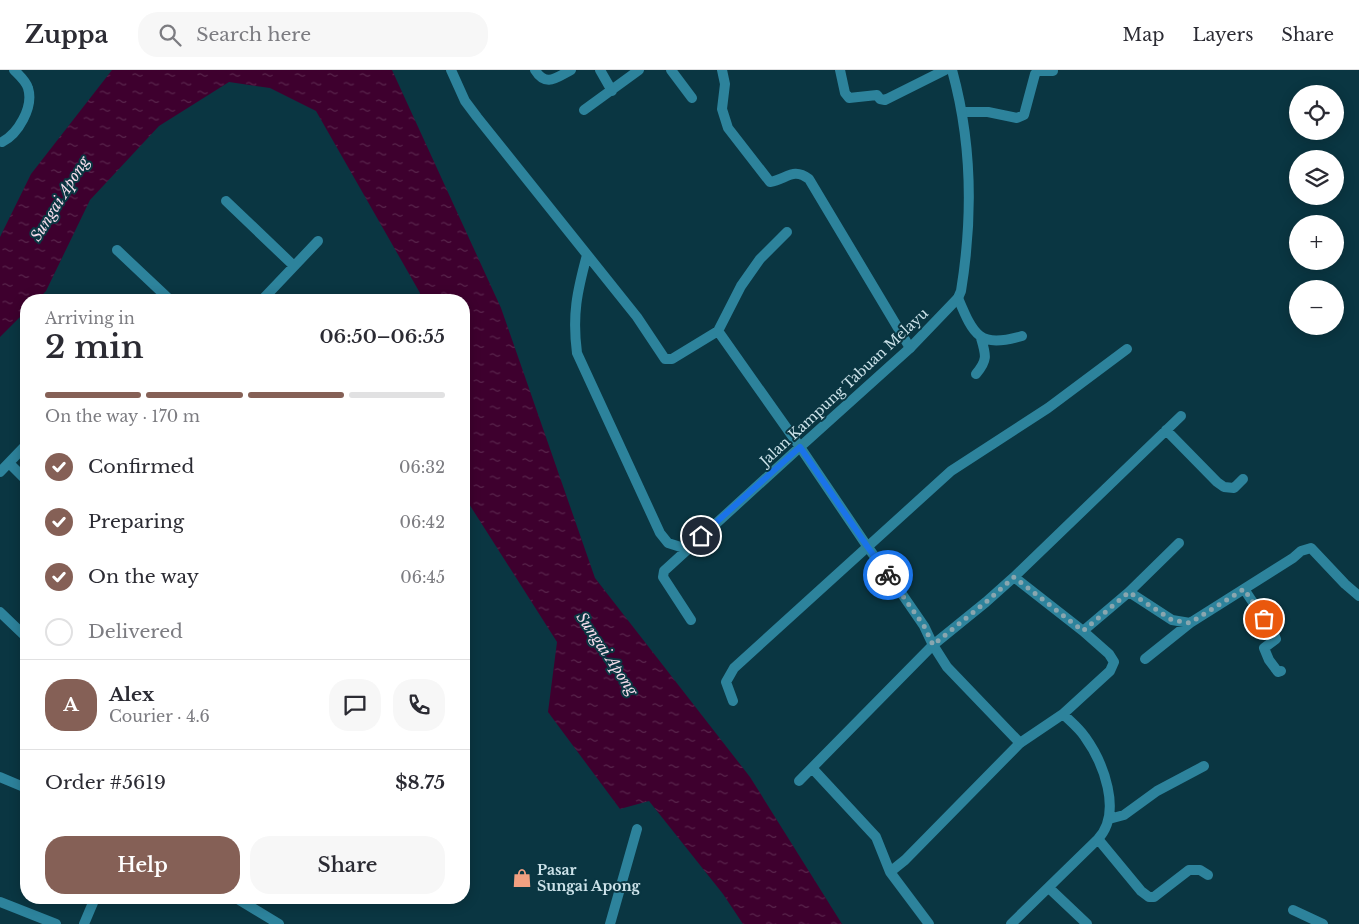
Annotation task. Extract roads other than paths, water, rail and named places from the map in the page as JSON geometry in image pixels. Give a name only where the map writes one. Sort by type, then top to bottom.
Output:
[{"type":"street","points":[[2,142],[11,138],[16,131],[24,118],[29,101],[28,88],[20,75],[14,70]]},
{"type":"street","points":[[451,70],[465,101],[637,317],[666,359],[672,359],[718,331],[745,279],[760,259],[787,232]]},
{"type":"street","points":[[535,70],[542,79],[547,80],[571,70]]},
{"type":"street","points":[[600,70],[612,91]]},
{"type":"street","points":[[584,110],[639,70]]},
{"type":"street","points":[[671,70],[692,98]]},
{"type":"street","points":[[722,70],[725,84],[722,109],[728,128],[770,182],[795,172],[809,179],[910,348]]},
{"type":"street","points":[[840,70],[845,93],[849,98],[877,95],[880,99],[885,100],[945,70]]},
{"type":"street","name":"Jalan Kampung Tabuan Melayu","points":[[691,620],[663,573],[687,549],[910,348],[958,298],[964,276],[970,201],[967,146],[962,112],[952,70]]},
{"type":"street","points":[[962,112],[988,112],[1017,118],[1024,115],[1038,70],[1053,71]]},
{"type":"street","points":[[226,201],[294,266]]},
{"type":"street","points":[[268,294],[318,241]]},
{"type":"street","points":[[117,250],[161,294]]},
{"type":"street","points":[[587,255],[576,296],[574,333],[576,353],[660,533],[668,543],[687,549]]},
{"type":"street","points":[[958,298],[970,326],[981,338],[986,354],[984,364],[976,374]]},
{"type":"street","points":[[718,331],[908,602],[947,666],[1020,743]]},
{"type":"street","points":[[981,338],[993,341],[1022,336]]},
{"type":"street","points":[[733,701],[726,682],[734,668],[951,471],[1048,408],[1127,350]]},
{"type":"street","points":[[799,781],[933,645],[1014,577],[1181,416]]},
{"type":"street","points":[[1166,430],[1224,487],[1234,488],[1243,479]]},
{"type":"street","points":[[0,472],[20,451]]},
{"type":"street","points":[[9,463],[20,474]]},
{"type":"street","points":[[1083,631],[1129,592],[1179,543]]},
{"type":"street","points":[[1145,659],[1190,623],[1293,558],[1301,550],[1311,548],[1359,596]]},
{"type":"street","points":[[890,872],[905,860],[1020,743],[1063,714],[1110,671],[1114,662],[1109,654],[1083,631],[1014,577]]},
{"type":"street","points":[[1244,589],[1274,634],[1276,639],[1264,648],[1274,668],[1278,672],[1281,671]]},
{"type":"street","points":[[1129,592],[1172,620],[1190,623]]},
{"type":"street","points":[[0,612],[20,632]]},
{"type":"street","points":[[1011,924],[1103,834],[1109,819],[1110,798],[1100,762],[1084,735],[1063,714]]},
{"type":"street","points":[[1109,819],[1124,815],[1157,791],[1204,766]]},
{"type":"street","points":[[812,768],[876,838],[890,872],[929,924]]},
{"type":"street","points":[[0,777],[20,785]]},
{"type":"street","points":[[610,924],[637,829]]},
{"type":"street","points":[[1098,839],[1141,891],[1149,897],[1154,897],[1189,870],[1200,870],[1208,875]]},
{"type":"street","points":[[1049,888],[1087,924]]},
{"type":"street","points":[[0,902],[56,924]]},
{"type":"street","points":[[84,924],[92,904]]},
{"type":"street","points":[[246,904],[279,924]]},
{"type":"street","points":[[1293,910],[1323,924]]},
{"type":"water","name":"Sungai Apong","points":[[112,70],[392,70],[501,308],[595,578],[750,777],[842,924],[743,924],[723,894],[649,801],[620,809],[548,712],[557,642],[470,505],[470,294],[420,294],[316,111],[270,88],[229,82],[159,126],[90,200],[46,291],[43,294],[20,294],[20,317],[0,337],[0,237],[31,174]]},
{"type":"place","name":"Pasar Sungai Apong","points":[[522,878]]}]
